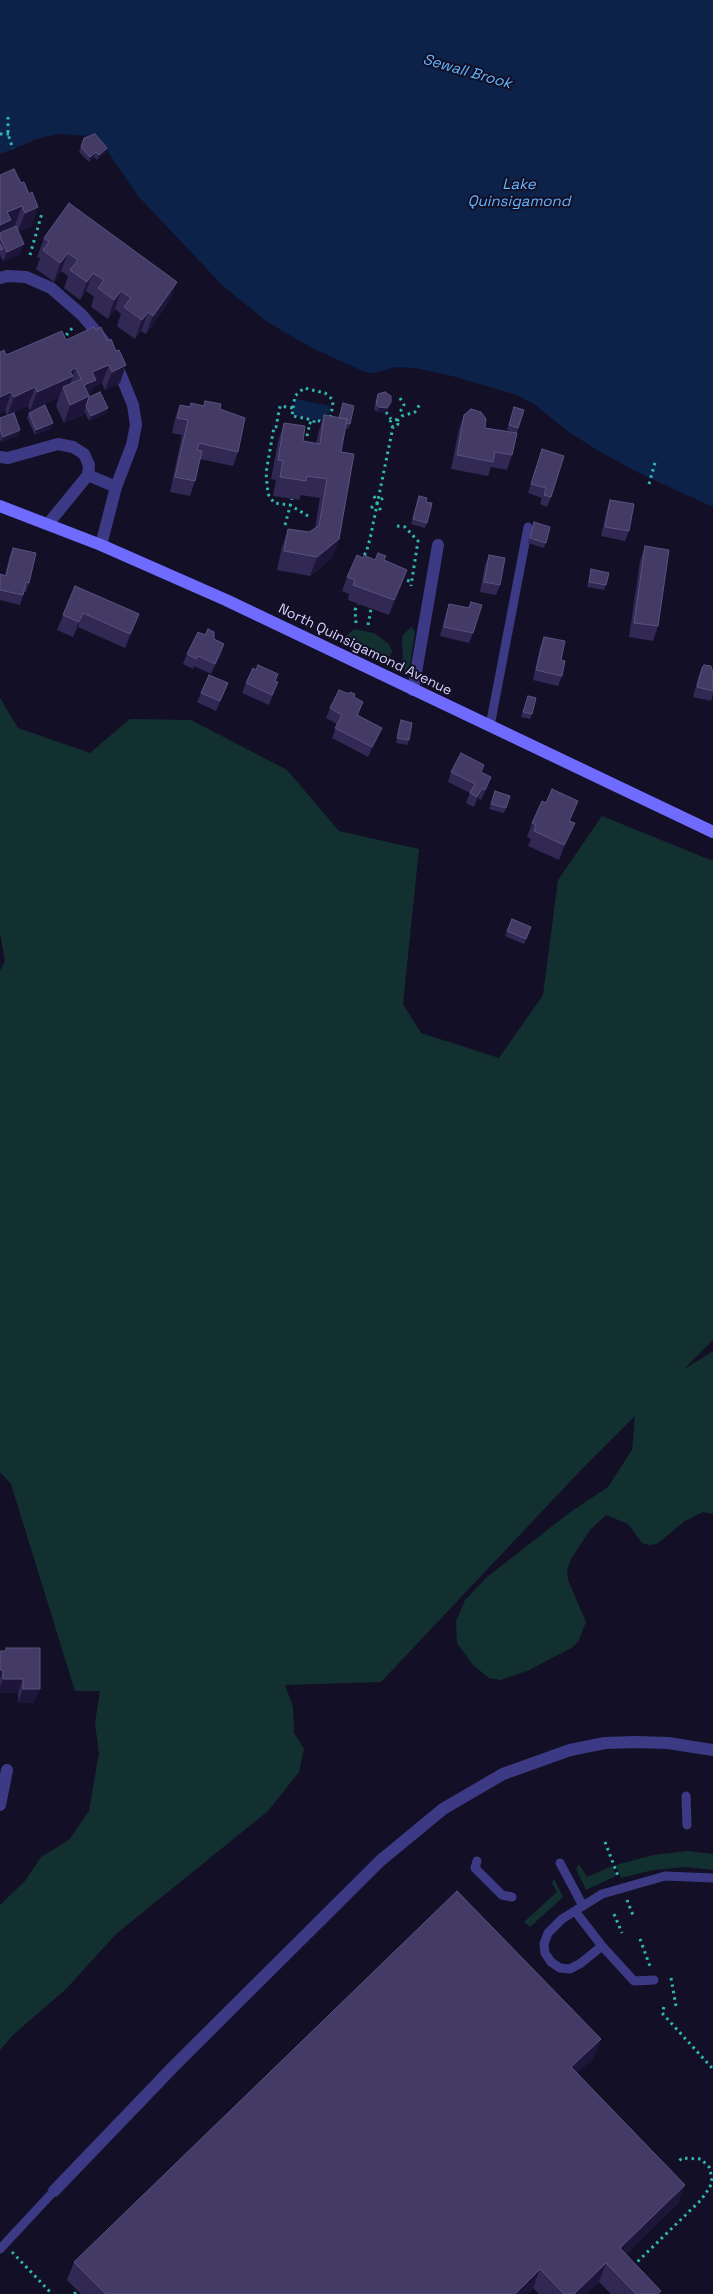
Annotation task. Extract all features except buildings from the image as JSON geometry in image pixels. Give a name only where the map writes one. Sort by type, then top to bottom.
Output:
[{"type":"main road","name":"North Quinsigamond Avenue","points":[[0,506],[101,545],[226,600],[713,832]]},
{"type":"street","points":[[0,278],[7,276],[26,277],[63,297],[84,317],[104,341],[112,355],[133,405],[136,424],[132,445],[116,486],[101,545]]},
{"type":"street","points":[[0,456],[8,458],[66,444],[84,454],[89,465],[88,475],[48,524]]},
{"type":"street","points":[[88,475],[116,486]]},
{"type":"street","points":[[413,690],[438,545]]},
{"type":"street","points":[[54,2191],[380,1861],[444,1809],[503,1774],[536,1760],[570,1750],[605,1743],[636,1742],[668,1743],[713,1750]]},
{"type":"street","points":[[0,1805],[7,1770]]},
{"type":"lane","points":[[490,726],[528,527]]},
{"type":"lane","points":[[686,1796],[687,1825]]},
{"type":"lane","points":[[477,1861],[475,1868],[502,1895],[512,1898]]},
{"type":"lane","points":[[560,1863],[579,1908],[602,1946],[634,1981],[654,1980]]},
{"type":"lane","points":[[602,1946],[581,1963],[570,1969],[560,1968],[552,1962],[545,1953],[544,1944],[548,1933],[562,1919],[602,1894],[665,1876],[713,1878]]},
{"type":"lane","points":[[2,2247],[54,2191]]},
{"type":"path","points":[[8,117],[13,149]]},
{"type":"path","points":[[0,134],[10,134]]},
{"type":"path","points":[[30,255],[42,214]]},
{"type":"path","points":[[58,346],[64,336],[84,317]]},
{"type":"path","points":[[307,436],[310,423],[307,422],[308,419],[292,416],[295,396],[304,388],[325,393],[332,399],[329,423],[314,420],[314,424],[310,423]]},
{"type":"path","points":[[400,398],[404,405],[401,410],[402,416]]},
{"type":"path","points":[[358,561],[368,547],[393,427],[397,425],[397,421],[402,416],[410,416],[415,412],[420,404]]},
{"type":"path","points":[[293,408],[280,406],[276,427],[274,427],[266,481],[268,494],[274,503],[290,505],[308,516]]},
{"type":"path","points":[[386,412],[391,419],[397,421]]},
{"type":"path","points":[[331,415],[336,416]]},
{"type":"path","points":[[391,419],[390,424],[393,427]]},
{"type":"path","points":[[649,484],[656,459]]},
{"type":"path","points":[[374,496],[381,511]]},
{"type":"path","points":[[371,508],[383,498]]},
{"type":"path","points":[[286,525],[292,499]]},
{"type":"path","points":[[393,575],[411,584],[418,541],[405,527],[397,526]]},
{"type":"path","points":[[356,623],[355,610],[358,604]]},
{"type":"path","points":[[368,625],[371,609]]},
{"type":"path","points":[[605,1842],[618,1878]]},
{"type":"path","points":[[629,1904],[634,1918]]},
{"type":"path","points":[[614,1914],[622,1933]]},
{"type":"path","points":[[640,1939],[652,1970]]},
{"type":"path","points":[[671,1978],[676,2006]]},
{"type":"path","points":[[664,2007],[662,2014],[713,2069]]},
{"type":"path","points":[[627,2272],[701,2200],[710,2187],[712,2178],[709,2167],[701,2159],[682,2158],[677,2162]]},
{"type":"path","points":[[2,2247],[52,2294]]},
{"type":"path","points":[[74,2294],[78,2291]]},
{"type":"green space","points":[[411,627],[415,631],[409,672],[406,673],[400,666],[403,657],[402,636]]},
{"type":"green space","points":[[354,629],[374,633],[389,644],[392,651],[388,663],[385,664],[345,645],[344,638]]},
{"type":"green space","points":[[0,698],[18,728],[90,753],[130,719],[191,720],[287,770],[339,831],[419,849],[403,1004],[421,1033],[499,1058],[543,995],[558,880],[602,816],[713,861],[713,1340],[683,1370],[713,1351],[713,1514],[703,1512],[685,1521],[657,1544],[649,1545],[642,1543],[628,1524],[606,1515],[590,1530],[571,1559],[567,1570],[568,1580],[586,1622],[579,1640],[573,1647],[529,1670],[501,1680],[489,1678],[473,1665],[457,1643],[456,1621],[465,1600],[487,1577],[569,1513],[608,1487],[632,1450],[635,1416],[580,1471],[381,1682],[285,1685],[293,1707],[294,1733],[304,1749],[299,1772],[268,1811],[116,1934],[66,1989],[13,2035],[0,2050],[0,1905],[25,1881],[41,1857],[69,1840],[89,1811],[99,1753],[95,1723],[100,1691],[75,1691],[11,1484],[0,1472],[0,971],[5,961],[0,933]]},
{"type":"green space","points":[[687,1851],[713,1854],[713,1870],[686,1867],[653,1870],[621,1878],[616,1865],[653,1855]]},
{"type":"green space","points":[[579,1864],[587,1877],[612,1866],[616,1876],[586,1890],[576,1869]]},
{"type":"green space","points":[[554,1879],[563,1897],[530,1927],[524,1922],[557,1892],[552,1883]]},
{"type":"water","name":"Lake Quinsigamond","points":[[0,0],[713,0],[713,507],[639,473],[599,451],[570,433],[534,404],[517,395],[452,376],[415,368],[395,367],[375,373],[365,372],[314,349],[269,323],[224,287],[138,196],[104,146],[92,136],[58,134],[40,138],[0,154]]},
{"type":"water","points":[[296,399],[330,406],[327,422],[292,415]]},
{"type":"water label","name":"Sewall Brook","points":[[467,72]]}]
